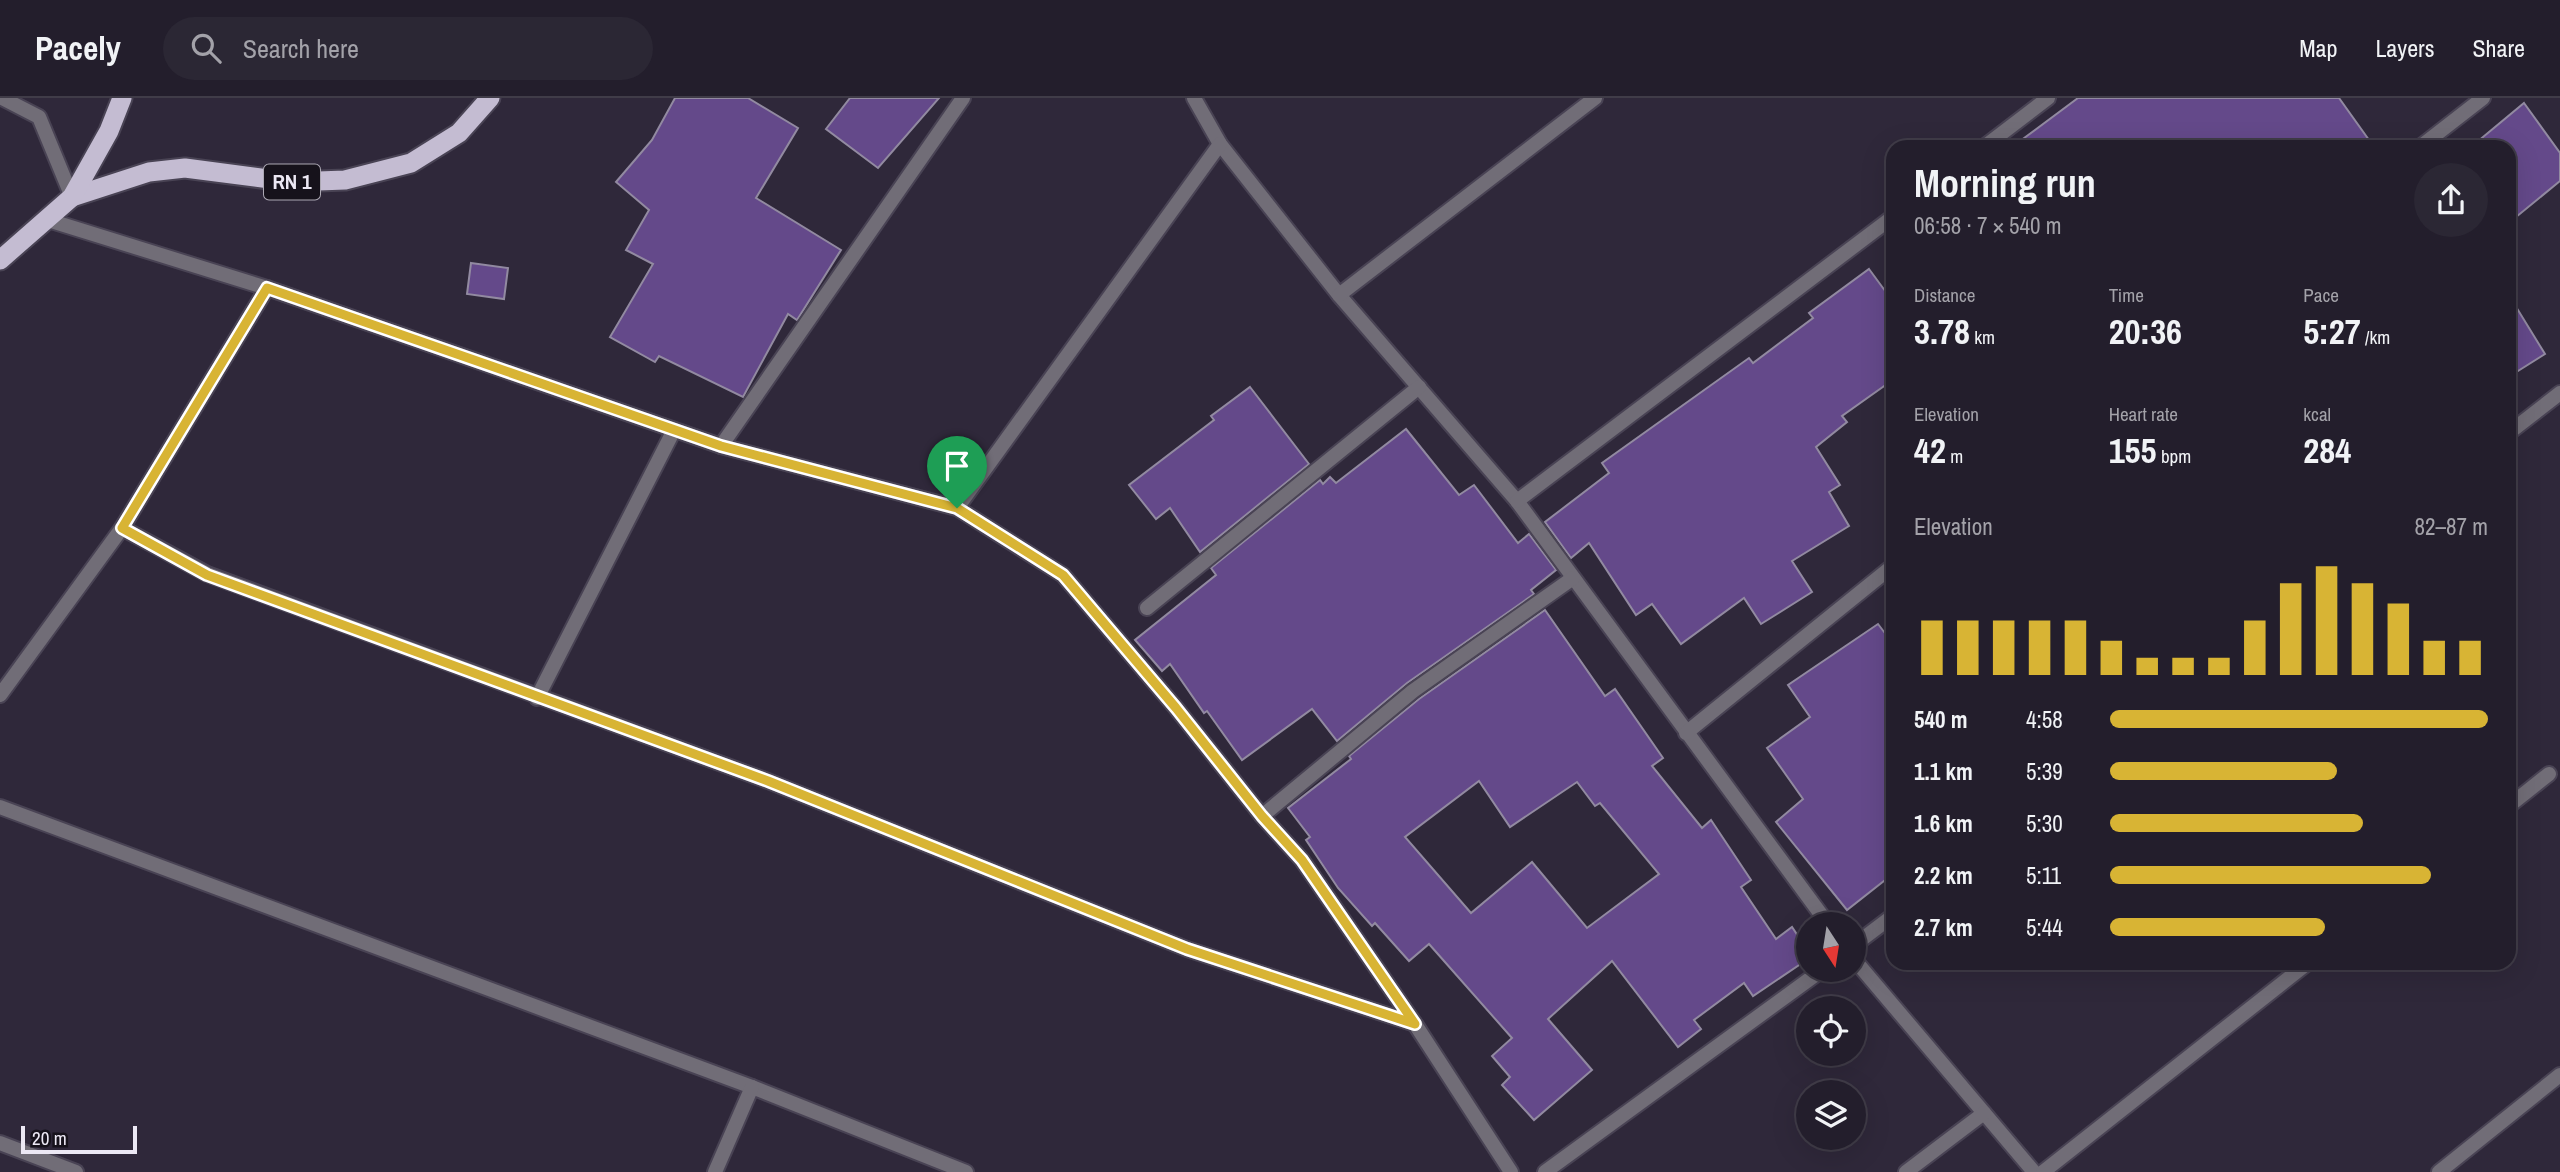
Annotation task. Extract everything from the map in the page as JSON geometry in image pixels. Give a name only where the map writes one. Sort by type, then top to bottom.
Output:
[{"type":"highway","name":"RN 1","points":[[0,260],[72,197],[109,131],[122,98]]},
{"type":"highway","name":"RN 1","points":[[72,197],[149,172],[185,168],[292,182],[345,180],[411,163],[458,133],[490,98]]},
{"type":"street","points":[[2,98],[40,117],[72,197]]},
{"type":"street","points":[[721,446],[963,98]]},
{"type":"street","points":[[1194,98],[1220,144],[1339,295],[1517,501],[1819,912]]},
{"type":"street","points":[[1339,295],[1595,98]]},
{"type":"street","points":[[1993,140],[2048,98]]},
{"type":"street","points":[[2429,140],[2483,98]]},
{"type":"street","points":[[957,508],[1220,144]]},
{"type":"street","points":[[48,220],[267,288],[721,446],[957,508],[1063,575],[1176,708],[1262,816],[1302,860],[1415,1024],[1511,1172]]},
{"type":"street","points":[[1517,501],[1886,222]]},
{"type":"street","points":[[0,695],[122,528],[267,288]]},
{"type":"street","points":[[1147,608],[1419,387]]},
{"type":"street","points":[[2516,427],[2560,393]]},
{"type":"street","points":[[537,698],[674,430]]},
{"type":"street","points":[[122,528],[207,575],[768,781],[1187,949],[1415,1024]]},
{"type":"street","points":[[1686,733],[1886,571]]},
{"type":"street","points":[[1262,816],[1413,691],[1573,578]]},
{"type":"street","points":[[2516,800],[2549,775]]},
{"type":"street","points":[[0,807],[752,1087],[966,1172]]},
{"type":"street","points":[[1866,936],[1886,921]]},
{"type":"street","points":[[2043,1172],[2299,970]]},
{"type":"street","points":[[1866,973],[2034,1172]]},
{"type":"street","points":[[1545,1172],[1806,982]]},
{"type":"street","points":[[2439,1172],[2560,1075]]},
{"type":"street","points":[[715,1172],[752,1087]]},
{"type":"street","points":[[1906,1172],[1984,1113]]},
{"type":"street","points":[[0,1143],[76,1172]]},
{"type":"building","points":[[675,98],[748,98],[798,128],[756,198],[841,250],[797,320],[788,314],[743,397],[659,356],[655,362],[610,337],[653,264],[626,250],[649,210],[616,182],[652,140]]},
{"type":"building","points":[[850,98],[939,98],[878,168],[826,129]]},
{"type":"building","points":[[2078,98],[2339,98],[2369,140],[2021,140]]},
{"type":"building","points":[[2524,103],[2560,153],[2560,181],[2516,217],[2516,140],[2479,140]]},
{"type":"building","points":[[471,263],[508,268],[504,299],[467,294]]},
{"type":"building","points":[[1869,269],[1886,292],[1886,385],[1842,416],[1847,422],[1816,447],[1840,485],[1829,492],[1849,526],[1792,561],[1812,592],[1761,624],[1744,598],[1681,644],[1652,604],[1636,615],[1589,543],[1571,558],[1545,522],[1609,473],[1602,463],[1749,358],[1753,363],[1813,318],[1809,313]]},
{"type":"building","points":[[2516,307],[2545,354],[2516,372]]},
{"type":"building","points":[[1250,387],[1309,464],[1200,552],[1170,508],[1156,519],[1129,485],[1214,420],[1211,416]]},
{"type":"building","points":[[1406,429],[1459,495],[1474,485],[1518,543],[1529,534],[1556,570],[1531,590],[1534,594],[1407,683],[1337,741],[1312,709],[1242,760],[1207,711],[1204,713],[1170,664],[1162,671],[1135,640],[1216,575],[1211,568],[1320,480],[1323,484],[1330,477],[1336,483]]},
{"type":"building","points":[[1545,610],[1605,696],[1615,689],[1663,758],[1652,766],[1702,828],[1711,820],[1751,880],[1741,887],[1776,939],[1792,927],[1796,933],[1796,967],[1753,996],[1744,983],[1694,1020],[1701,1029],[1678,1047],[1612,961],[1548,1019],[1592,1070],[1534,1120],[1502,1085],[1510,1077],[1492,1056],[1512,1038],[1429,944],[1409,961],[1375,923],[1372,926],[1338,888],[1306,840],[1310,837],[1288,808],[1351,759],[1349,756],[1419,699]],"holes":[[[1479,781],[1510,827],[1577,782],[1595,806],[1600,803],[1659,874],[1587,928],[1532,862],[1471,913],[1405,837]]]},
{"type":"building","points":[[1878,624],[1886,634],[1886,879],[1847,910],[1776,822],[1803,799],[1767,748],[1810,717],[1788,685]]},
{"type":"route","points":[[267,288],[721,446],[957,508],[1063,575],[1176,708],[1262,816],[1302,860],[1415,1024],[1187,949],[768,781],[207,575],[122,528],[267,288]]}]
